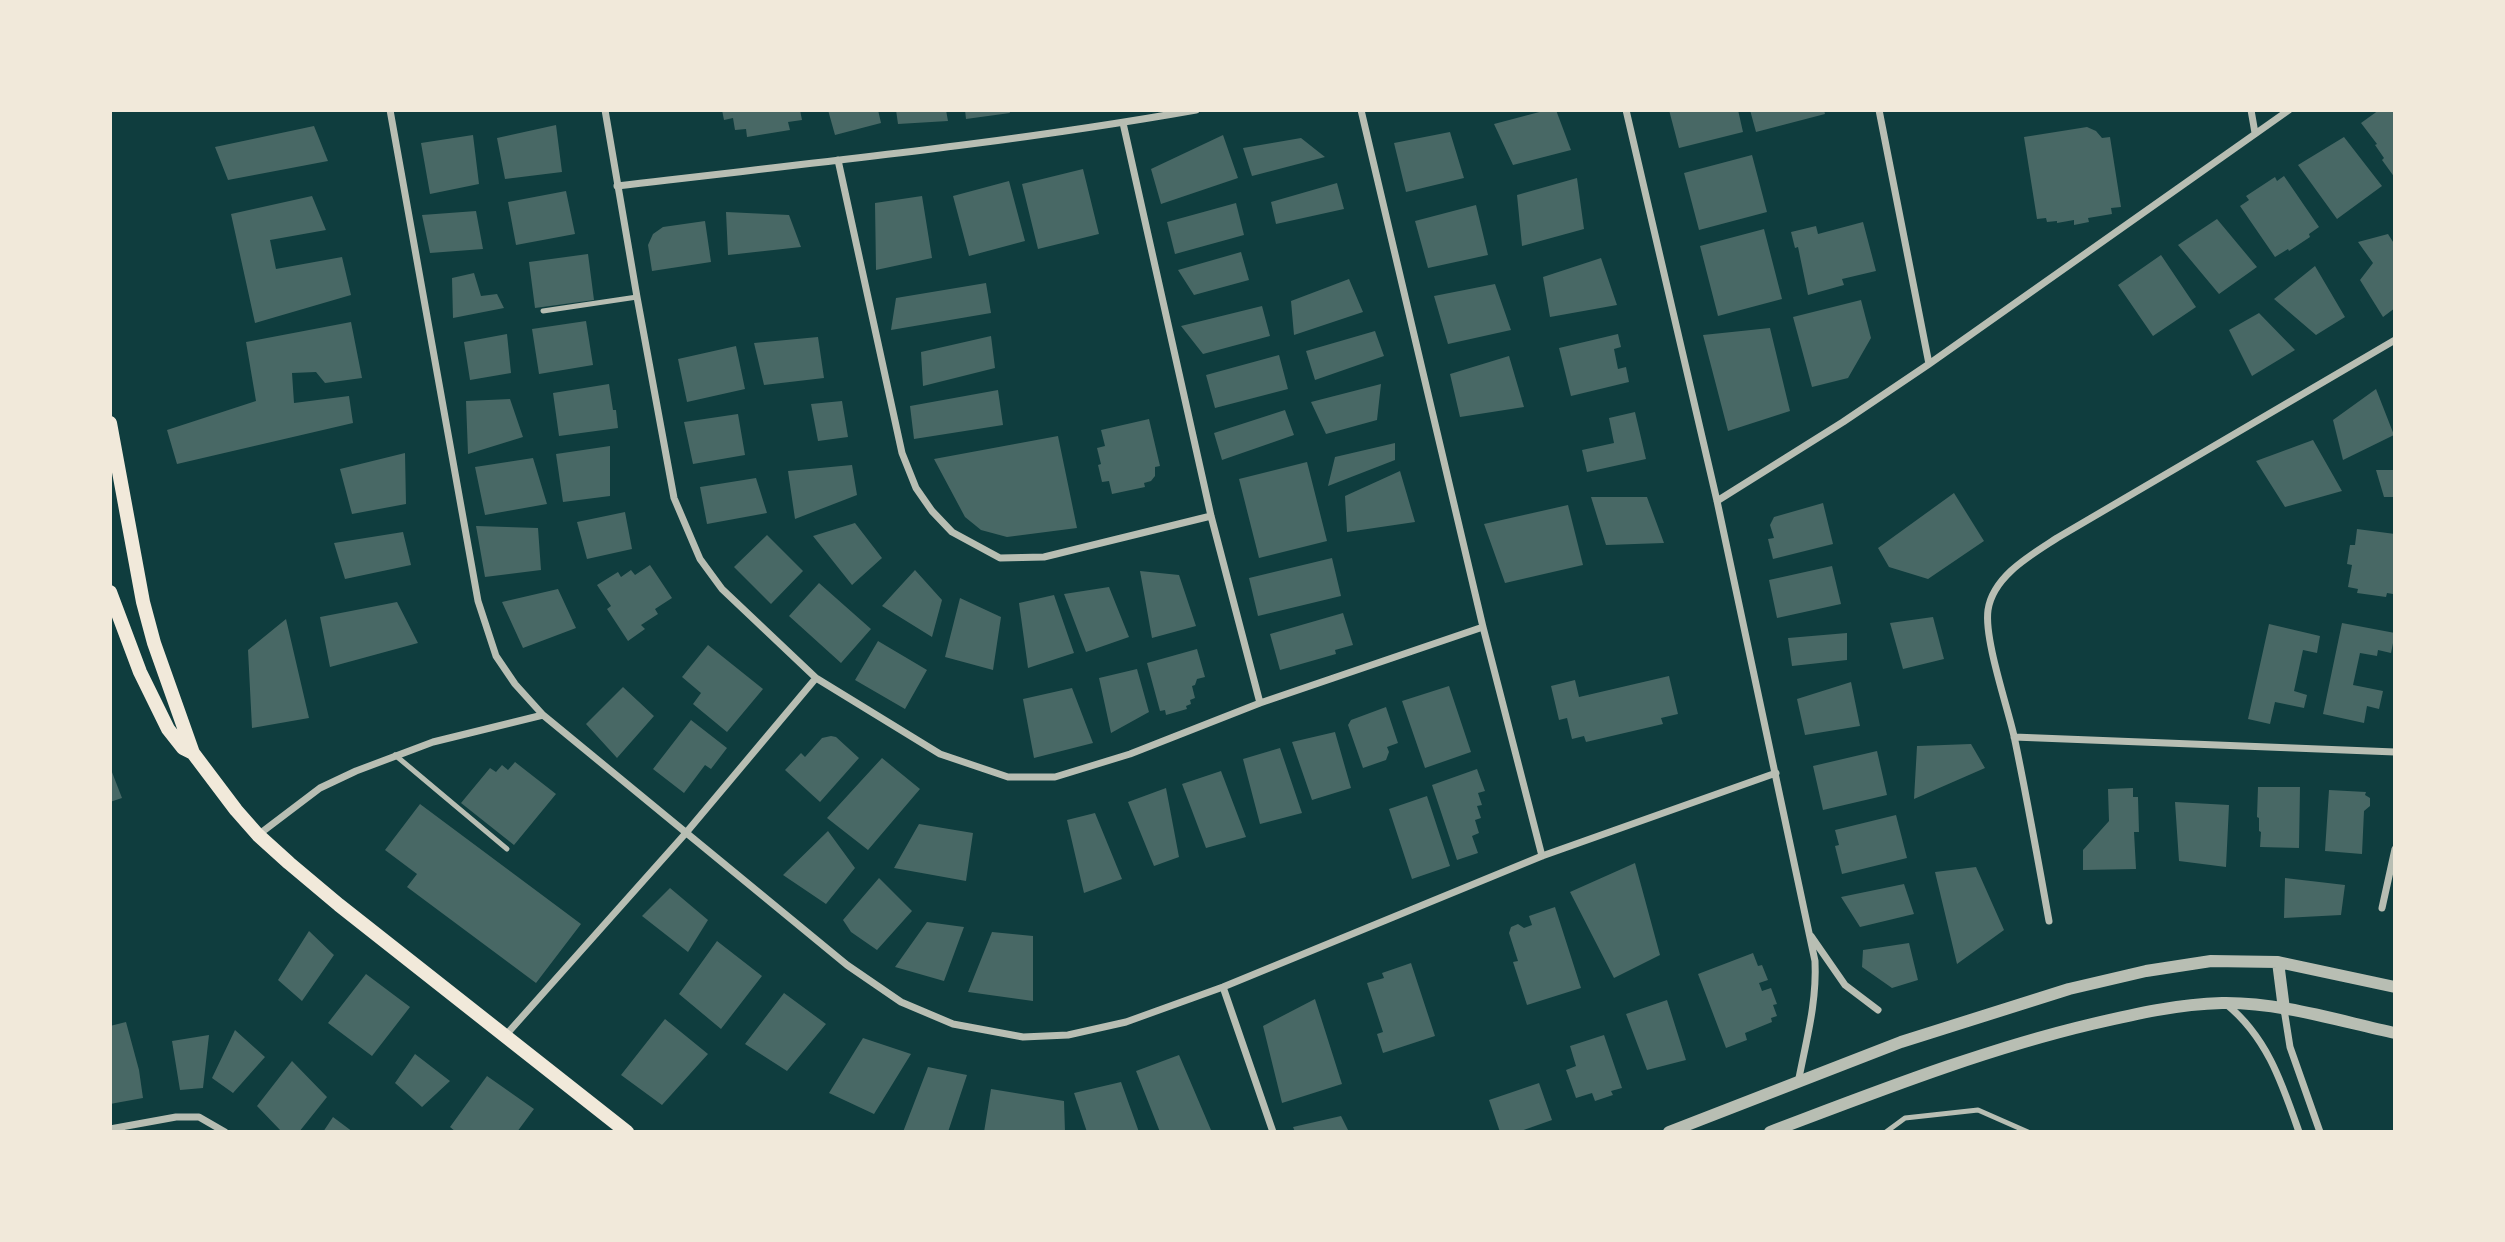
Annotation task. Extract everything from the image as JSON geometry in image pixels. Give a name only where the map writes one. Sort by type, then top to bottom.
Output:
[{"type":"main road","points":[[110,424],[143,602],[154,643],[192,753],[258,835],[339,905],[627,1132]]},
{"type":"main road","points":[[110,592],[136,662],[168,729],[183,748],[192,753]]},
{"type":"street","points":[[390,110],[478,601],[496,656],[515,684],[543,715],[847,965],[901,1002],[953,1024],[1023,1037],[1069,1035],[1126,1022],[1223,987],[1542,856],[1776,773]]},
{"type":"street","points":[[605,110],[674,498],[700,559],[722,589],[816,678],[940,754],[1008,777],[1055,778],[1130,754],[1260,703],[1483,627]]},
{"type":"street","points":[[617,186],[1122,123],[1196,110]]},
{"type":"street","points":[[1361,110],[1483,627],[1542,856]]},
{"type":"street","points":[[1626,110],[1717,501],[1815,961],[1813,1017],[1798,1083]]},
{"type":"street","points":[[1879,110],[1929,364]]},
{"type":"street","points":[[2251,110],[2255,133]]},
{"type":"street","points":[[1717,501],[1929,364],[2289,110]]},
{"type":"street","points":[[1122,123],[1210,516],[1260,703]]},
{"type":"street","points":[[838,160],[902,453],[916,488],[932,511],[952,532],[1000,558],[1044,557],[1210,516]]},
{"type":"street","points":[[2049,921],[2014,737],[1990,636],[1988,610],[1994,595],[2007,575],[2057,538],[2395,340]]},
{"type":"street","points":[[505,1037],[685,834],[816,678]]},
{"type":"street","points":[[258,835],[320,788],[396,755],[472,731],[543,715]]},
{"type":"street","points":[[2014,737],[2395,752]]},
{"type":"street","points":[[2382,908],[2395,849]]},
{"type":"street","points":[[1809,933],[1845,985],[1878,1010]]},
{"type":"street","points":[[1669,1132],[1901,1042],[2068,989],[2146,971],[2211,961],[2278,962],[2395,988]]},
{"type":"street","points":[[2278,962],[2290,1047],[2319,1132]]},
{"type":"street","points":[[1223,987],[1273,1132]]},
{"type":"street","points":[[2226,1003],[2240,1015],[2266,1048],[2276,1067],[2300,1132]]},
{"type":"street","points":[[1770,1132],[1952,1065],[2057,1032],[2149,1010],[2226,1003],[2284,1009],[2395,1032]]},
{"type":"street","points":[[110,1129],[176,1117],[199,1117],[225,1132]]},
{"type":"lane","points":[[543,311],[637,297]]},
{"type":"lane","points":[[396,755],[507,849]]},
{"type":"lane","points":[[1886,1132],[1905,1118],[1978,1110],[2028,1132]]},
{"type":"building","points":[[722,110],[800,110],[802,120],[788,122],[790,130],[747,137],[746,129],[735,130],[733,118],[724,120]]},
{"type":"building","points":[[828,110],[878,110],[881,123],[835,135]]},
{"type":"building","points":[[896,110],[946,110],[948,121],[898,124]]},
{"type":"building","points":[[965,110],[1009,110],[1010,113],[966,119]]},
{"type":"building","points":[[1556,110],[1571,150],[1513,165],[1494,124]]},
{"type":"building","points":[[1669,110],[1738,110],[1743,132],[1679,148]]},
{"type":"building","points":[[1750,110],[1824,110],[1825,114],[1756,132]]},
{"type":"building","points":[[2379,110],[2395,110],[2395,178],[2382,160],[2384,158],[2375,145],[2377,144],[2361,123]]},
{"type":"building","points":[[556,125],[562,172],[505,179],[497,138]]},
{"type":"building","points":[[314,126],[328,161],[228,180],[215,147]]},
{"type":"building","points":[[2087,127],[2102,138],[2110,137],[2121,207],[2111,208],[2112,214],[2088,218],[2089,222],[2074,225],[2074,220],[2057,223],[2047,222],[2046,218],[2037,219],[2024,137]]},
{"type":"building","points":[[1450,132],[1464,178],[1406,192],[1394,143]]},
{"type":"building","points":[[473,135],[479,184],[430,194],[421,143]]},
{"type":"building","points":[[1223,135],[1238,178],[1161,204],[1151,169]]},
{"type":"building","points":[[2344,137],[2382,186],[2337,219],[2298,165]]},
{"type":"building","points":[[1301,138],[1325,157],[1252,176],[1243,148]]},
{"type":"building","points":[[1752,155],[1767,212],[1699,230],[1684,173]]},
{"type":"building","points":[[1083,169],[1099,234],[1038,249],[1022,184]]},
{"type":"building","points":[[2284,176],[2319,227],[2309,234],[2310,237],[2275,257],[2240,206],[2249,200],[2246,196],[2275,177],[2277,181]]},
{"type":"building","points":[[1577,178],[1584,229],[1522,246],[1517,195]]},
{"type":"building","points":[[1009,181],[1025,241],[969,256],[953,196]]},
{"type":"building","points":[[1337,183],[1344,209],[1276,224],[1271,202]]},
{"type":"building","points":[[566,191],[575,234],[516,245],[508,202]]},
{"type":"building","points":[[312,196],[326,230],[270,240],[276,269],[342,257],[351,295],[255,323],[231,214]]},
{"type":"building","points":[[922,196],[932,258],[876,270],[875,203]]},
{"type":"building","points":[[1236,203],[1244,235],[1175,254],[1167,222]]},
{"type":"building","points":[[1476,205],[1488,255],[1428,268],[1415,221]]},
{"type":"building","points":[[476,211],[483,249],[430,253],[422,215]]},
{"type":"building","points":[[726,212],[789,215],[801,247],[728,255]]},
{"type":"building","points":[[2217,219],[2257,267],[2219,294],[2178,245]]},
{"type":"building","points":[[705,221],[711,262],[652,271],[648,245],[653,234],[663,227]]},
{"type":"building","points":[[1863,222],[1876,271],[1842,279],[1844,285],[1808,295],[1798,247],[1795,248],[1791,232],[1816,226],[1818,234]]},
{"type":"building","points":[[1764,229],[1782,299],[1718,316],[1700,246]]},
{"type":"building","points":[[2388,234],[2395,245],[2395,308],[2383,317],[2360,280],[2373,263],[2358,242]]},
{"type":"building","points":[[1241,252],[1249,280],[1194,295],[1178,270]]},
{"type":"building","points":[[588,254],[594,300],[535,308],[529,262]]},
{"type":"building","points":[[2161,255],[2196,307],[2153,336],[2118,285]]},
{"type":"building","points":[[1601,258],[1617,305],[1550,317],[1543,277]]},
{"type":"building","points":[[2315,266],[2345,317],[2316,335],[2274,299]]},
{"type":"building","points":[[474,273],[481,296],[497,294],[504,308],[453,318],[452,278]]},
{"type":"building","points":[[1349,279],[1363,312],[1294,335],[1291,301]]},
{"type":"building","points":[[986,283],[991,313],[891,330],[896,298]]},
{"type":"building","points":[[1495,284],[1511,330],[1448,344],[1434,296]]},
{"type":"building","points":[[1861,300],[1871,338],[1848,378],[1812,387],[1793,317]]},
{"type":"building","points":[[1262,306],[1270,336],[1203,354],[1181,326]]},
{"type":"building","points":[[2259,313],[2295,350],[2252,376],[2229,330]]},
{"type":"building","points":[[586,321],[593,365],[539,374],[532,329]]},
{"type":"building","points":[[351,322],[362,378],[325,383],[316,372],[292,373],[294,403],[349,396],[353,423],[177,464],[167,430],[256,401],[246,342]]},
{"type":"building","points":[[1770,328],[1790,411],[1728,431],[1703,335]]},
{"type":"building","points":[[1375,331],[1384,356],[1315,380],[1306,351]]},
{"type":"building","points":[[507,334],[511,373],[470,380],[464,342]]},
{"type":"building","points":[[1618,334],[1621,347],[1614,349],[1618,369],[1626,367],[1629,382],[1571,396],[1559,348]]},
{"type":"building","points":[[991,336],[995,368],[923,386],[921,352]]},
{"type":"building","points":[[818,337],[824,378],[764,385],[754,343]]},
{"type":"building","points":[[736,346],[745,389],[687,402],[678,359]]},
{"type":"building","points":[[1279,355],[1288,389],[1215,408],[1206,375]]},
{"type":"building","points":[[1509,356],[1524,407],[1460,417],[1450,374]]},
{"type":"building","points":[[609,384],[618,428],[559,436],[553,393]]},
{"type":"building","points":[[1381,384],[1377,420],[1326,434],[1311,402]]},
{"type":"building","points":[[2376,389],[2394,435],[2343,460],[2333,420]]},
{"type":"building","points":[[998,390],[1003,425],[914,439],[910,406]]},
{"type":"building","points":[[510,399],[523,437],[468,454],[466,401]]},
{"type":"building","points":[[842,401],[848,437],[818,441],[811,404]]},
{"type":"building","points":[[1285,410],[1294,435],[1222,460],[1214,433]]},
{"type":"building","points":[[1635,412],[1646,459],[1587,472],[1582,450],[1614,443],[1609,418]]},
{"type":"building","points":[[738,414],[745,455],[693,464],[684,422]]},
{"type":"building","points":[[1149,419],[1160,466],[1155,467],[1155,476],[1144,483],[1145,487],[1112,494],[1109,481],[1102,482],[1098,465],[1101,464],[1097,448],[1105,446],[1101,430]]},
{"type":"building","points":[[1058,436],[1077,528],[1007,537],[981,530],[965,517],[934,459]]},
{"type":"building","points":[[2313,440],[2342,491],[2285,507],[2256,461]]},
{"type":"building","points":[[1395,443],[1395,460],[1328,486],[1335,457]]},
{"type":"building","points":[[610,446],[610,496],[563,502],[556,454]]},
{"type":"building","points":[[405,453],[406,504],[352,514],[340,469]]},
{"type":"building","points":[[533,458],[547,504],[485,515],[475,467]]},
{"type":"building","points":[[1307,462],[1327,541],[1259,558],[1239,479]]},
{"type":"building","points":[[852,465],[857,495],[795,519],[788,471]]},
{"type":"building","points":[[2376,470],[2395,470],[2395,497],[2384,497]]},
{"type":"building","points":[[1400,471],[1415,522],[1347,532],[1345,496]]},
{"type":"building","points":[[756,478],[767,513],[707,524],[700,487]]},
{"type":"building","points":[[1954,493],[1984,541],[1928,579],[1889,567],[1878,548]]},
{"type":"building","points":[[1591,497],[1647,497],[1664,543],[1606,545]]},
{"type":"building","points":[[1823,503],[1833,544],[1773,559],[1768,539],[1774,538],[1770,525],[1774,517]]},
{"type":"building","points":[[1568,505],[1583,565],[1505,583],[1484,524]]},
{"type":"building","points":[[625,512],[632,549],[587,559],[577,522]]},
{"type":"building","points":[[855,523],[882,558],[852,585],[813,536]]},
{"type":"building","points":[[476,526],[538,528],[541,570],[485,577]]},
{"type":"building","points":[[2357,529],[2395,534],[2393,594],[2387,593],[2386,597],[2357,593],[2358,589],[2348,587],[2352,565],[2347,564],[2350,545],[2355,545]]},
{"type":"building","points":[[403,532],[411,565],[345,579],[334,543]]},
{"type":"building","points":[[767,535],[803,571],[771,604],[734,567]]},
{"type":"building","points":[[1332,558],[1341,596],[1258,616],[1249,578]]},
{"type":"building","points":[[650,565],[672,598],[655,609],[658,614],[641,625],[645,629],[628,641],[607,609],[611,606],[597,585],[618,572],[621,577],[631,570],[635,575]]},
{"type":"building","points":[[1832,566],[1841,604],[1777,618],[1769,580]]},
{"type":"building","points":[[915,570],[942,600],[932,637],[882,606]]},
{"type":"building","points":[[1140,571],[1179,575],[1196,626],[1152,638]]},
{"type":"building","points":[[819,583],[871,629],[841,663],[789,616]]},
{"type":"building","points":[[1109,587],[1129,637],[1086,652],[1064,594]]},
{"type":"building","points":[[558,589],[576,628],[523,648],[502,602]]},
{"type":"building","points":[[1054,595],[1074,653],[1028,668],[1019,603]]},
{"type":"building","points":[[960,598],[1001,617],[993,670],[945,657]]},
{"type":"building","points":[[397,602],[418,643],[330,667],[320,617]]},
{"type":"building","points":[[1343,613],[1353,645],[1335,650],[1336,654],[1280,670],[1270,634]]},
{"type":"building","points":[[1933,617],[1944,659],[1903,669],[1890,623]]},
{"type":"building","points":[[286,619],[309,718],[252,728],[248,650]]},
{"type":"building","points":[[2342,623],[2395,633],[2391,653],[2378,650],[2377,656],[2360,653],[2353,685],[2383,691],[2379,709],[2367,706],[2364,723],[2323,714]]},
{"type":"building","points":[[2269,624],[2320,636],[2317,653],[2303,650],[2294,691],[2307,695],[2304,708],[2275,702],[2270,724],[2248,719]]},
{"type":"building","points":[[1847,633],[1847,660],[1792,666],[1788,638]]},
{"type":"building","points":[[878,641],[927,670],[905,709],[855,680]]},
{"type":"building","points":[[708,645],[763,689],[727,732],[693,704],[701,693],[682,677]]},
{"type":"building","points":[[1197,649],[1205,677],[1197,679],[1192,686],[1195,698],[1190,700],[1191,704],[1186,706],[1187,709],[1166,715],[1165,710],[1160,711],[1147,663]]},
{"type":"building","points":[[1137,669],[1149,712],[1111,733],[1099,678]]},
{"type":"building","points":[[1669,676],[1678,714],[1661,718],[1663,724],[1586,742],[1584,736],[1572,739],[1567,718],[1559,720],[1551,686],[1575,680],[1579,697]]},
{"type":"building","points":[[1851,682],[1860,726],[1805,735],[1797,699]]},
{"type":"building","points":[[1449,686],[1471,752],[1425,768],[1402,701]]},
{"type":"building","points":[[623,687],[654,716],[617,758],[586,724]]},
{"type":"building","points":[[1072,688],[1093,743],[1034,758],[1023,699]]},
{"type":"building","points":[[1386,707],[1398,743],[1387,747],[1389,752],[1386,760],[1363,768],[1348,725],[1351,720]]},
{"type":"building","points":[[691,720],[727,748],[711,769],[705,765],[684,793],[653,769]]},
{"type":"building","points":[[1335,732],[1351,788],[1312,800],[1292,742]]},
{"type":"building","points":[[836,737],[859,758],[820,802],[785,770],[801,753],[805,757],[822,738]]},
{"type":"building","points":[[1971,744],[1985,768],[1914,799],[1917,746]]},
{"type":"building","points":[[1280,748],[1302,813],[1260,824],[1243,759]]},
{"type":"building","points":[[1877,751],[1887,795],[1823,810],[1813,766]]},
{"type":"building","points":[[882,758],[920,789],[868,850],[827,818]]},
{"type":"building","points":[[515,762],[556,794],[514,845],[461,803],[490,768],[496,772],[502,765],[508,770]]},
{"type":"building","points":[[110,767],[122,798],[110,802]]},
{"type":"building","points":[[1477,769],[1485,791],[1478,793],[1482,805],[1477,806],[1481,818],[1475,820],[1479,833],[1472,836],[1478,853],[1457,860],[1432,785]]},
{"type":"building","points":[[1221,771],[1246,837],[1206,848],[1182,784]]},
{"type":"building","points":[[2258,787],[2300,787],[2299,848],[2260,847]]},
{"type":"building","points":[[1166,788],[1179,857],[1154,866],[1128,802]]},
{"type":"building","points":[[2133,788],[2133,797],[2138,797],[2139,832],[2134,832],[2136,869],[2083,870],[2083,850],[2109,821],[2108,789]]},
{"type":"building","points":[[2329,790],[2366,792],[2365,795],[2370,798],[2370,806],[2364,811],[2362,854],[2325,851]]},
{"type":"building","points":[[1427,796],[1450,866],[1412,879],[1389,809]]},
{"type":"building","points":[[2175,802],[2229,805],[2226,867],[2179,861]]},
{"type":"building","points":[[420,804],[581,924],[536,983],[407,887],[417,874],[385,850]]},
{"type":"building","points":[[1095,813],[1122,879],[1084,893],[1067,820]]},
{"type":"building","points":[[1896,815],[1907,858],[1842,874],[1835,846],[1839,845],[1835,830]]},
{"type":"building","points":[[919,824],[973,833],[966,881],[894,868]]},
{"type":"building","points":[[828,831],[855,868],[826,904],[783,875]]},
{"type":"building","points":[[1635,863],[1660,955],[1614,978],[1570,892]]},
{"type":"building","points":[[1976,867],[2004,930],[1957,964],[1935,872]]},
{"type":"building","points":[[879,878],[912,911],[877,950],[851,932],[843,920]]},
{"type":"building","points":[[2285,878],[2345,885],[2341,915],[2284,918]]},
{"type":"building","points":[[1904,884],[1914,914],[1860,927],[1841,897]]},
{"type":"building","points":[[670,888],[708,920],[688,952],[642,916]]},
{"type":"building","points":[[1555,907],[1581,988],[1527,1005],[1513,962],[1518,961],[1509,933],[1511,927],[1518,924],[1524,928],[1532,925],[1529,916]]},
{"type":"building","points":[[927,922],[964,927],[944,981],[895,967]]},
{"type":"building","points":[[309,931],[334,955],[302,1001],[278,980]]},
{"type":"building","points":[[992,932],[1033,936],[1033,1001],[968,992]]},
{"type":"building","points":[[717,941],[762,976],[721,1029],[679,994]]},
{"type":"building","points":[[1909,943],[1918,980],[1892,988],[1862,967],[1863,950]]},
{"type":"building","points":[[1753,953],[1768,980],[1759,983],[1762,991],[1771,988],[1777,1004],[1773,1005],[1777,1016],[1771,1018],[1772,1022],[1745,1033],[1747,1040],[1726,1048],[1698,974]]},
{"type":"building","points":[[1411,963],[1435,1036],[1383,1053],[1377,1034],[1383,1032],[1367,983],[1384,978],[1382,973]]},
{"type":"building","points":[[366,974],[410,1007],[372,1056],[328,1023]]},
{"type":"building","points":[[784,993],[826,1024],[787,1071],[745,1044]]},
{"type":"building","points":[[1315,999],[1342,1084],[1282,1103],[1263,1026]]},
{"type":"building","points":[[1667,1000],[1686,1060],[1647,1070],[1626,1014]]},
{"type":"building","points":[[665,1019],[708,1054],[662,1105],[621,1075]]},
{"type":"building","points":[[126,1022],[139,1070],[143,1098],[110,1104],[110,1026]]},
{"type":"building","points":[[235,1030],[265,1057],[233,1093],[212,1078]]},
{"type":"building","points":[[209,1035],[203,1088],[180,1090],[172,1041]]},
{"type":"building","points":[[1604,1035],[1622,1088],[1611,1091],[1613,1095],[1595,1101],[1592,1093],[1576,1098],[1566,1070],[1576,1066],[1570,1046]]},
{"type":"building","points":[[863,1038],[911,1054],[874,1114],[829,1093]]},
{"type":"building","points":[[415,1054],[450,1081],[422,1107],[395,1083]]},
{"type":"building","points":[[1179,1055],[1211,1130],[1160,1132],[1136,1071]]},
{"type":"building","points":[[292,1061],[327,1097],[299,1132],[282,1132],[257,1106]]},
{"type":"building","points":[[928,1067],[967,1075],[948,1132],[903,1132]]},
{"type":"building","points":[[487,1076],[534,1109],[517,1132],[456,1132],[450,1127]]},
{"type":"building","points":[[1121,1082],[1139,1132],[1087,1132],[1074,1093]]},
{"type":"building","points":[[1539,1083],[1552,1120],[1518,1132],[1500,1132],[1489,1100]]},
{"type":"building","points":[[991,1089],[1064,1101],[1065,1132],[984,1132]]},
{"type":"building","points":[[1341,1116],[1349,1132],[1295,1132],[1293,1127]]},
{"type":"building","points":[[333,1117],[353,1132],[323,1132]]}]
